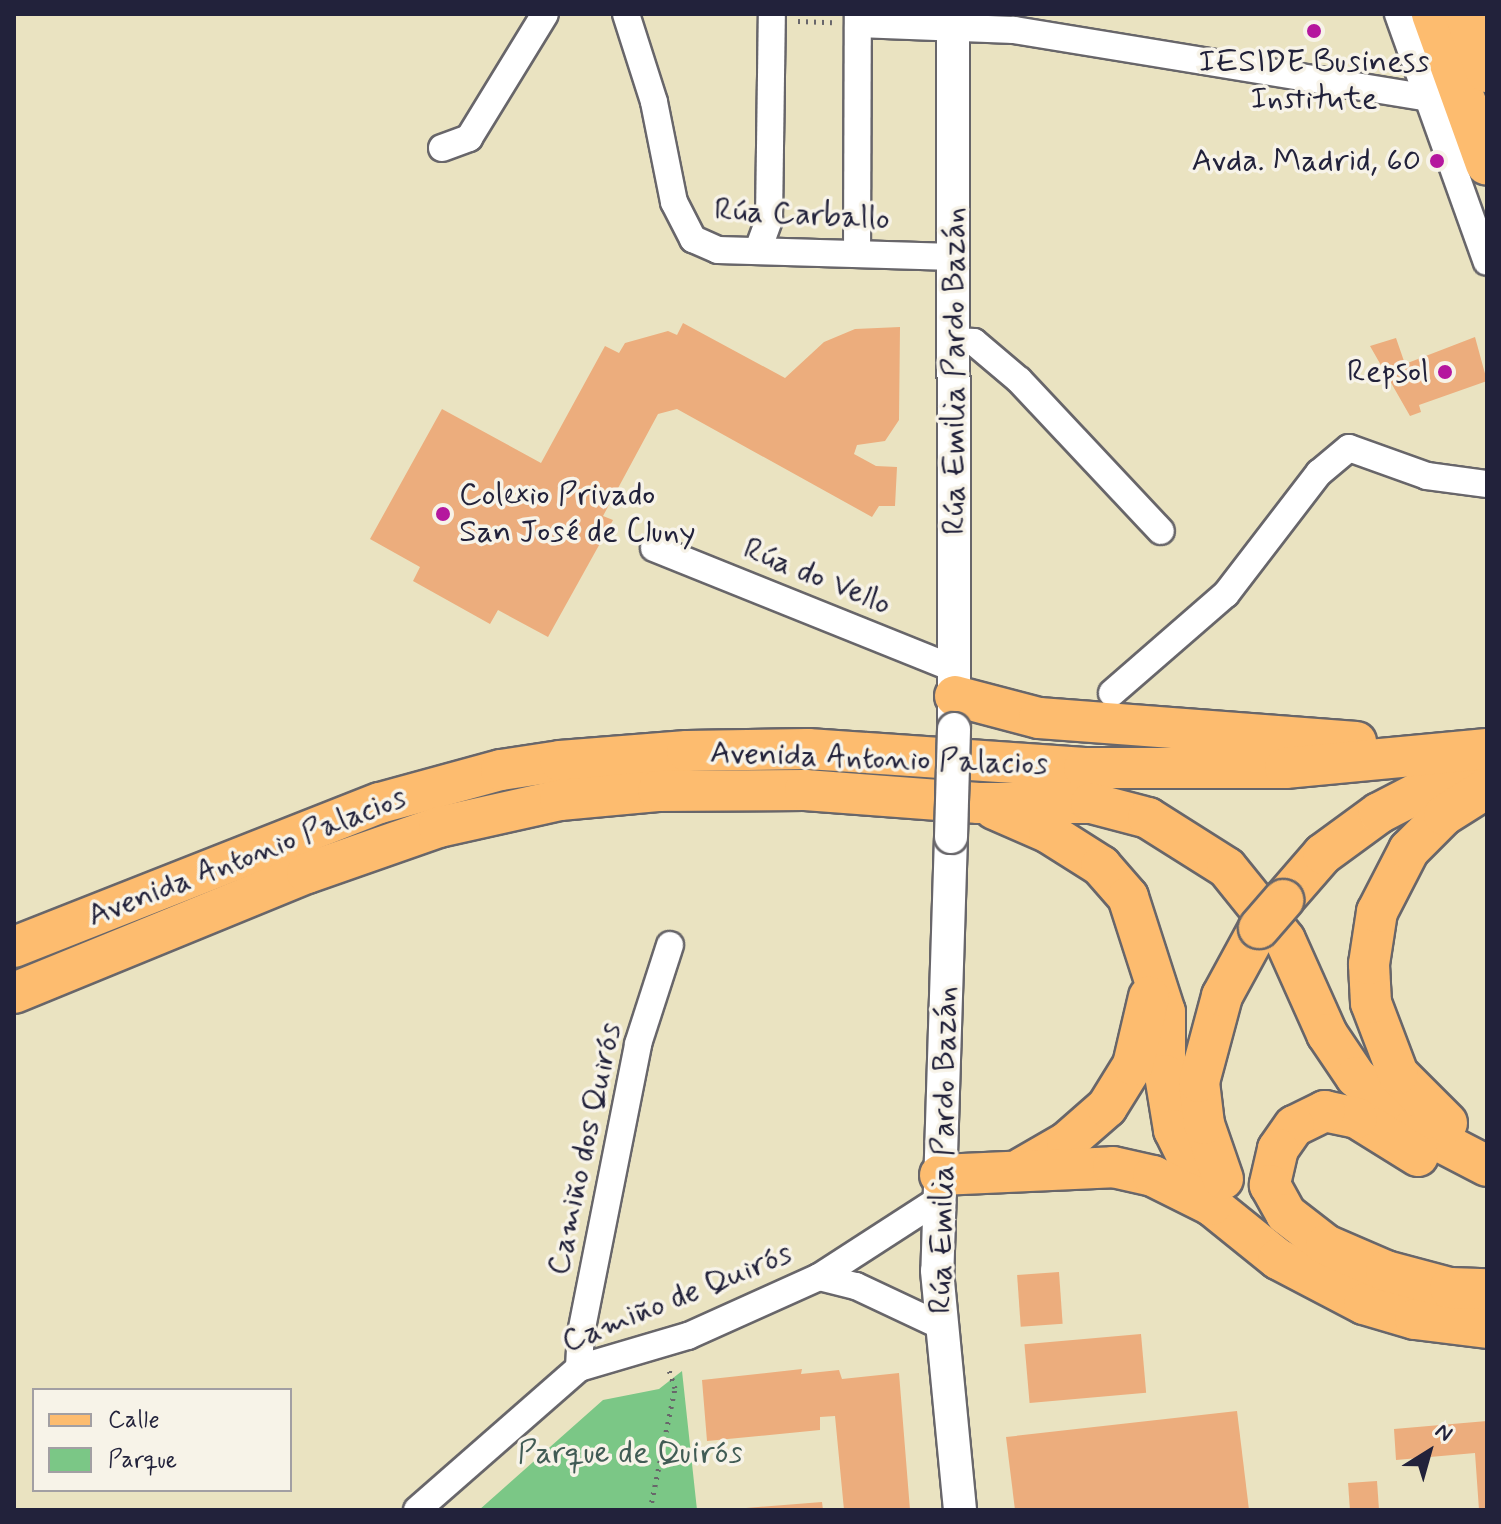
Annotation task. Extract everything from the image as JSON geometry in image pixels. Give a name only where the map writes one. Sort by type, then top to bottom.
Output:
[{"type":"highway","points":[[1433,14],[1467,95],[1487,164]]},
{"type":"highway","points":[[1466,14],[1467,95]]},
{"type":"main road","points":[[955,698],[1039,718],[1393,744],[1434,754]]},
{"type":"main road","name":"Avenida Antonio Palacios","points":[[14,947],[380,803],[501,770],[560,761],[687,751],[808,749],[1084,768],[1285,768],[1487,749]]},
{"type":"main road","points":[[1227,1216],[1244,1214],[1214,1164],[1199,1082],[1222,996],[1271,914],[1323,854],[1379,813],[1487,757]]},
{"type":"main road","points":[[1487,788],[1444,815],[1409,850],[1377,912],[1369,964],[1371,1003],[1398,1074],[1433,1112],[1487,1153]]},
{"type":"main road","name":"Avenida Antonio Palacios","points":[[14,993],[307,873],[439,827],[560,800],[658,791],[805,790],[979,803]]},
{"type":"main road","points":[[979,803],[1049,833],[1101,866],[1128,897],[1165,1012],[1165,1075],[1174,1130],[1227,1216]]},
{"type":"main road","points":[[979,803],[1091,803],[1148,818],[1189,839],[1227,868],[1261,906],[1285,940],[1327,1034],[1356,1077],[1414,1128],[1487,1166]]},
{"type":"main road","points":[[1012,1174],[1067,1142],[1107,1107],[1133,1065],[1153,968]]},
{"type":"main road","points":[[1487,1177],[1463,1176],[1415,1156],[1357,1118],[1325,1111],[1294,1126],[1278,1149],[1270,1185],[1286,1214],[1326,1245],[1386,1271],[1450,1288],[1487,1289]]},
{"type":"main road","points":[[939,1188],[1012,1174],[1113,1167],[1153,1176],[1227,1216],[1278,1259],[1364,1304],[1415,1319],[1487,1328]]},
{"type":"street","points":[[442,148],[469,138],[545,14]]},
{"type":"street","name":"Rúa Carballo","points":[[626,14],[654,102],[679,220],[705,247],[954,257]]},
{"type":"street","points":[[1398,14],[1467,95],[1487,262]]},
{"type":"street","points":[[758,250],[769,219],[782,18]]},
{"type":"street","points":[[857,252],[853,20],[953,21],[1467,95]]},
{"type":"street","name":"Rúa Emilia Pardo Bazán","points":[[953,21],[955,698],[939,1188],[941,1326],[960,1510]]},
{"type":"street","points":[[955,341],[974,342],[1019,380],[1161,531]]},
{"type":"street","points":[[1112,693],[1226,594],[1319,473],[1349,448],[1427,476],[1487,484]]},
{"type":"street","name":"Rúa do Vello","points":[[654,548],[955,698]]},
{"type":"street","name":"Camiño dos Quirós","points":[[579,1368],[581,1333],[638,1044],[670,945]]},
{"type":"street","name":"Camiño de Quirós","points":[[417,1510],[579,1368],[688,1336],[819,1277],[939,1188]]},
{"type":"street","name":"Camiño de Quirós","points":[[819,1277],[856,1286],[941,1326]]},
{"type":"path","points":[[782,18],[853,20]]},
{"type":"path","points":[[650,1510],[675,1388],[669,1368]]},
{"type":"green space","name":"Parque de Quirós","points":[[682,1371],[697,1510],[479,1510],[603,1400],[659,1389]]},
{"type":"building","points":[[683,323],[785,378],[824,342],[855,329],[900,327],[899,420],[885,441],[857,445],[854,454],[876,466],[897,467],[895,506],[879,506],[872,517],[677,409],[658,414],[603,516],[613,520],[548,637],[498,610],[490,624],[413,581],[420,567],[370,539],[442,409],[541,463],[605,346],[619,353],[625,343],[668,331],[677,335]]},
{"type":"building","points":[[1475,337],[1487,381],[1419,405],[1421,412],[1410,416],[1370,346],[1396,338],[1405,364]]},
{"type":"building","points":[[1059,1272],[1063,1324],[1021,1327],[1017,1275]]},
{"type":"building","points":[[1141,1334],[1146,1393],[1030,1403],[1024,1344]]},
{"type":"building","points":[[802,1369],[801,1374],[839,1370],[842,1379],[899,1373],[910,1510],[844,1510],[835,1416],[820,1417],[820,1430],[707,1441],[702,1380]]},
{"type":"building","points":[[1237,1411],[1249,1510],[1015,1510],[1006,1437]]},
{"type":"building","points":[[1487,1421],[1487,1510],[1479,1510],[1475,1453],[1396,1460],[1394,1429]]},
{"type":"building","points":[[1377,1481],[1379,1510],[1350,1510],[1348,1483]]},
{"type":"building","points":[[822,1502],[823,1510],[746,1510],[746,1508]]},
{"type":"place","name":"IESIDE Business Institute","points":[[1314,31]]},
{"type":"place","name":"Avda. Madrid, 60","points":[[1437,161]]},
{"type":"place","name":"Repsol","points":[[1445,372]]},
{"type":"place","name":"Colexio Privado San José de Cluny","points":[[443,514]]}]
